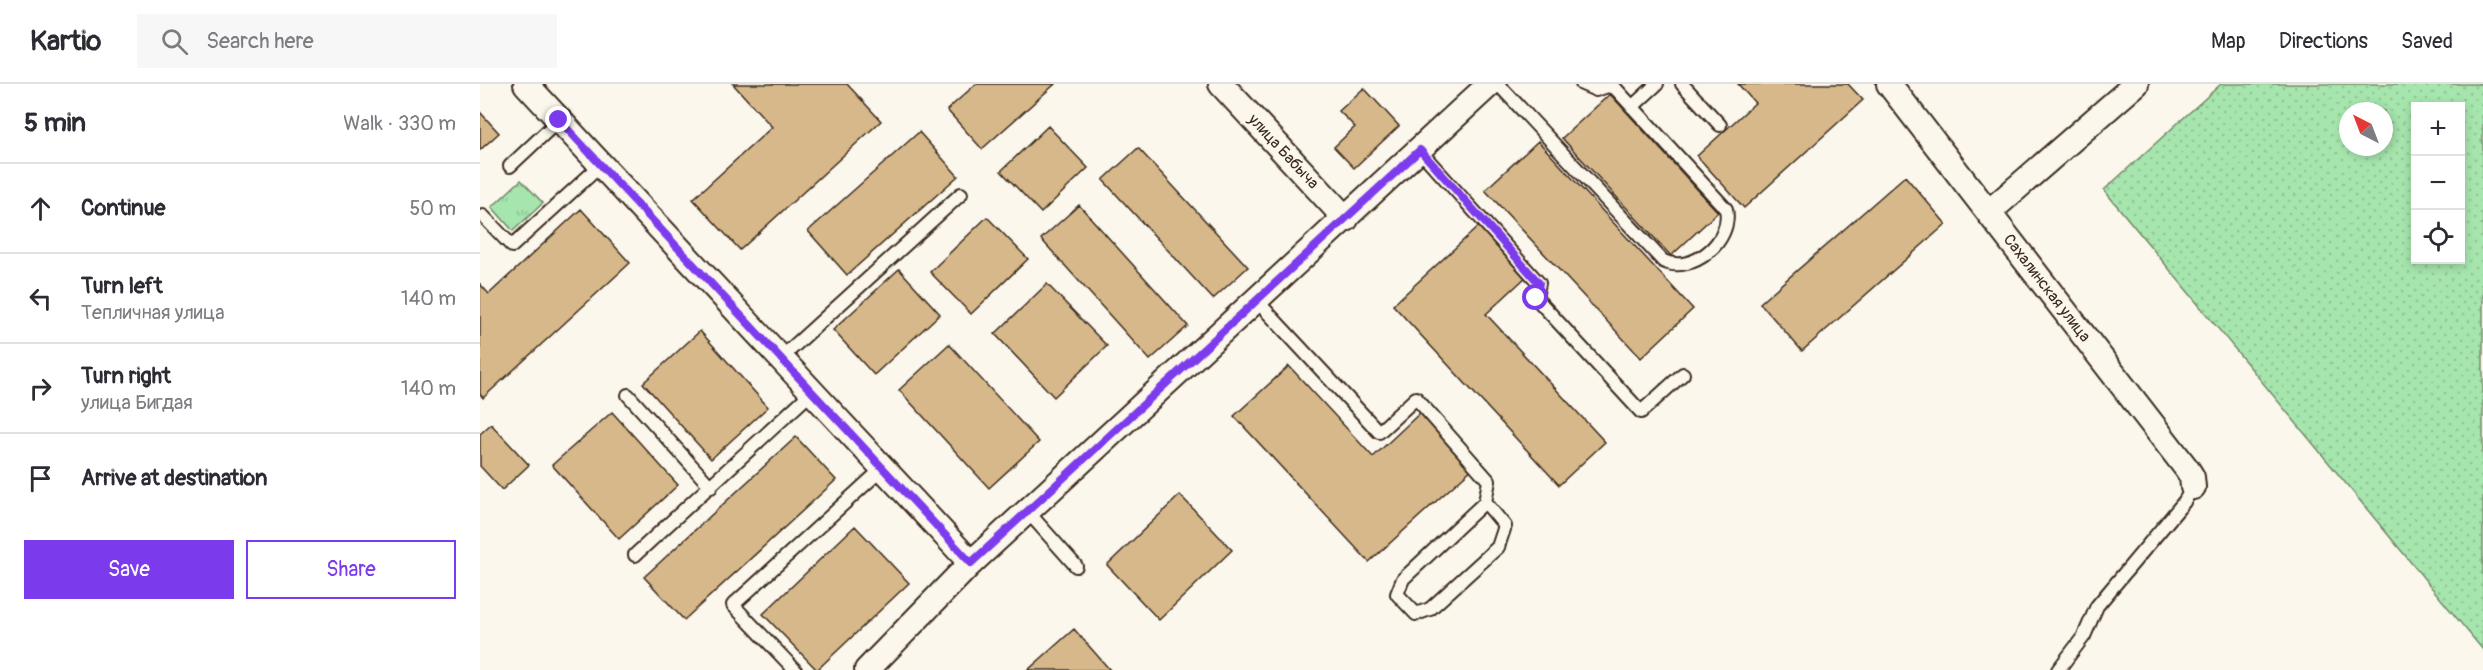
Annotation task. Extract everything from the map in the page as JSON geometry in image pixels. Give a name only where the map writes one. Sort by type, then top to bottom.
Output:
[{"type":"street","points":[[526,84],[971,563]]},
{"type":"street","name":"улица Бабыча","points":[[1221,84],[1346,219]]},
{"type":"street","points":[[867,670],[971,563],[1257,302],[1490,84]]},
{"type":"street","points":[[1989,212],[2136,84]]},
{"type":"street","name":"Сахалинская улица","points":[[1897,87],[1989,212],[2187,469],[2192,477],[2193,487]]},
{"type":"lane","points":[[1498,84],[1663,261],[1673,266],[1687,265],[1713,246],[1728,219],[1726,209],[1616,89],[1608,86],[1596,90],[1582,84]]},
{"type":"lane","points":[[1632,107],[1657,84]]},
{"type":"lane","points":[[1682,84],[1720,125]]},
{"type":"lane","points":[[510,166],[559,120]]},
{"type":"lane","points":[[1420,150],[1539,283],[1536,298],[1641,412],[1683,374]]},
{"type":"lane","points":[[483,216],[512,246],[601,165]]},
{"type":"lane","points":[[781,358],[961,194]]},
{"type":"lane","points":[[1257,302],[1379,432],[1416,398],[1489,481],[1485,502],[1402,579],[1397,594],[1416,614],[1430,609],[1498,547],[1505,526],[1485,502]]},
{"type":"lane","points":[[635,555],[812,392]]},
{"type":"lane","points":[[628,395],[711,487]]},
{"type":"lane","points":[[795,670],[733,605],[883,468]]},
{"type":"lane","points":[[2058,670],[2084,636],[2097,606],[2184,502],[2193,487]]},
{"type":"lane","points":[[1028,512],[1076,566]]},
{"type":"green space","points":[[2221,84],[2483,84],[2483,650],[2104,190]]},
{"type":"green space","points":[[521,180],[543,203],[513,231],[492,207]]},
{"type":"building","points":[[733,84],[847,84],[881,121],[740,250],[693,199],[772,127]]},
{"type":"building","points":[[976,84],[1055,84],[982,149],[947,110]]},
{"type":"building","points":[[1738,84],[1848,84],[1863,100],[1744,208],[1697,156],[1755,103]]},
{"type":"building","points":[[1364,88],[1399,126],[1354,168],[1334,147],[1355,127],[1339,111]]},
{"type":"building","points":[[1610,94],[1718,212],[1671,256],[1562,138]]},
{"type":"building","points":[[480,112],[499,133],[480,150]]},
{"type":"building","points":[[1048,126],[1088,168],[1041,213],[1001,171]]},
{"type":"building","points":[[919,132],[958,176],[847,275],[808,231]]},
{"type":"building","points":[[1538,141],[1693,309],[1641,358],[1485,190]]},
{"type":"building","points":[[1138,148],[1248,267],[1213,299],[1103,180]]},
{"type":"building","points":[[1905,176],[1946,224],[1802,351],[1760,303]]},
{"type":"building","points":[[1079,205],[1188,326],[1150,360],[1041,239]]},
{"type":"building","points":[[581,209],[630,263],[483,398],[480,394],[480,284],[489,294]]},
{"type":"building","points":[[987,217],[1028,259],[971,314],[930,272]]},
{"type":"building","points":[[1480,225],[1527,276],[1486,314],[1605,442],[1559,485],[1393,305]]},
{"type":"building","points":[[899,269],[940,314],[874,375],[833,330]]},
{"type":"building","points":[[1047,284],[1107,346],[1054,397],[995,334]]},
{"type":"building","points":[[700,331],[768,407],[711,459],[643,383]]},
{"type":"building","points":[[949,344],[1039,442],[989,488],[899,390]]},
{"type":"building","points":[[1289,366],[1373,457],[1422,411],[1474,467],[1369,562],[1234,416]]},
{"type":"building","points":[[612,412],[678,485],[619,539],[552,465]]},
{"type":"building","points":[[491,424],[529,465],[502,490],[480,466],[480,434]]},
{"type":"building","points":[[796,437],[836,480],[684,620],[644,577]]},
{"type":"building","points":[[1180,495],[1232,550],[1159,620],[1107,565]]},
{"type":"building","points":[[855,526],[909,583],[817,670],[763,614]]},
{"type":"building","points":[[1074,629],[1110,670],[1028,670]]},
{"type":"route","points":[[559,120],[971,563],[1420,150],[1539,283],[1536,298]]}]
